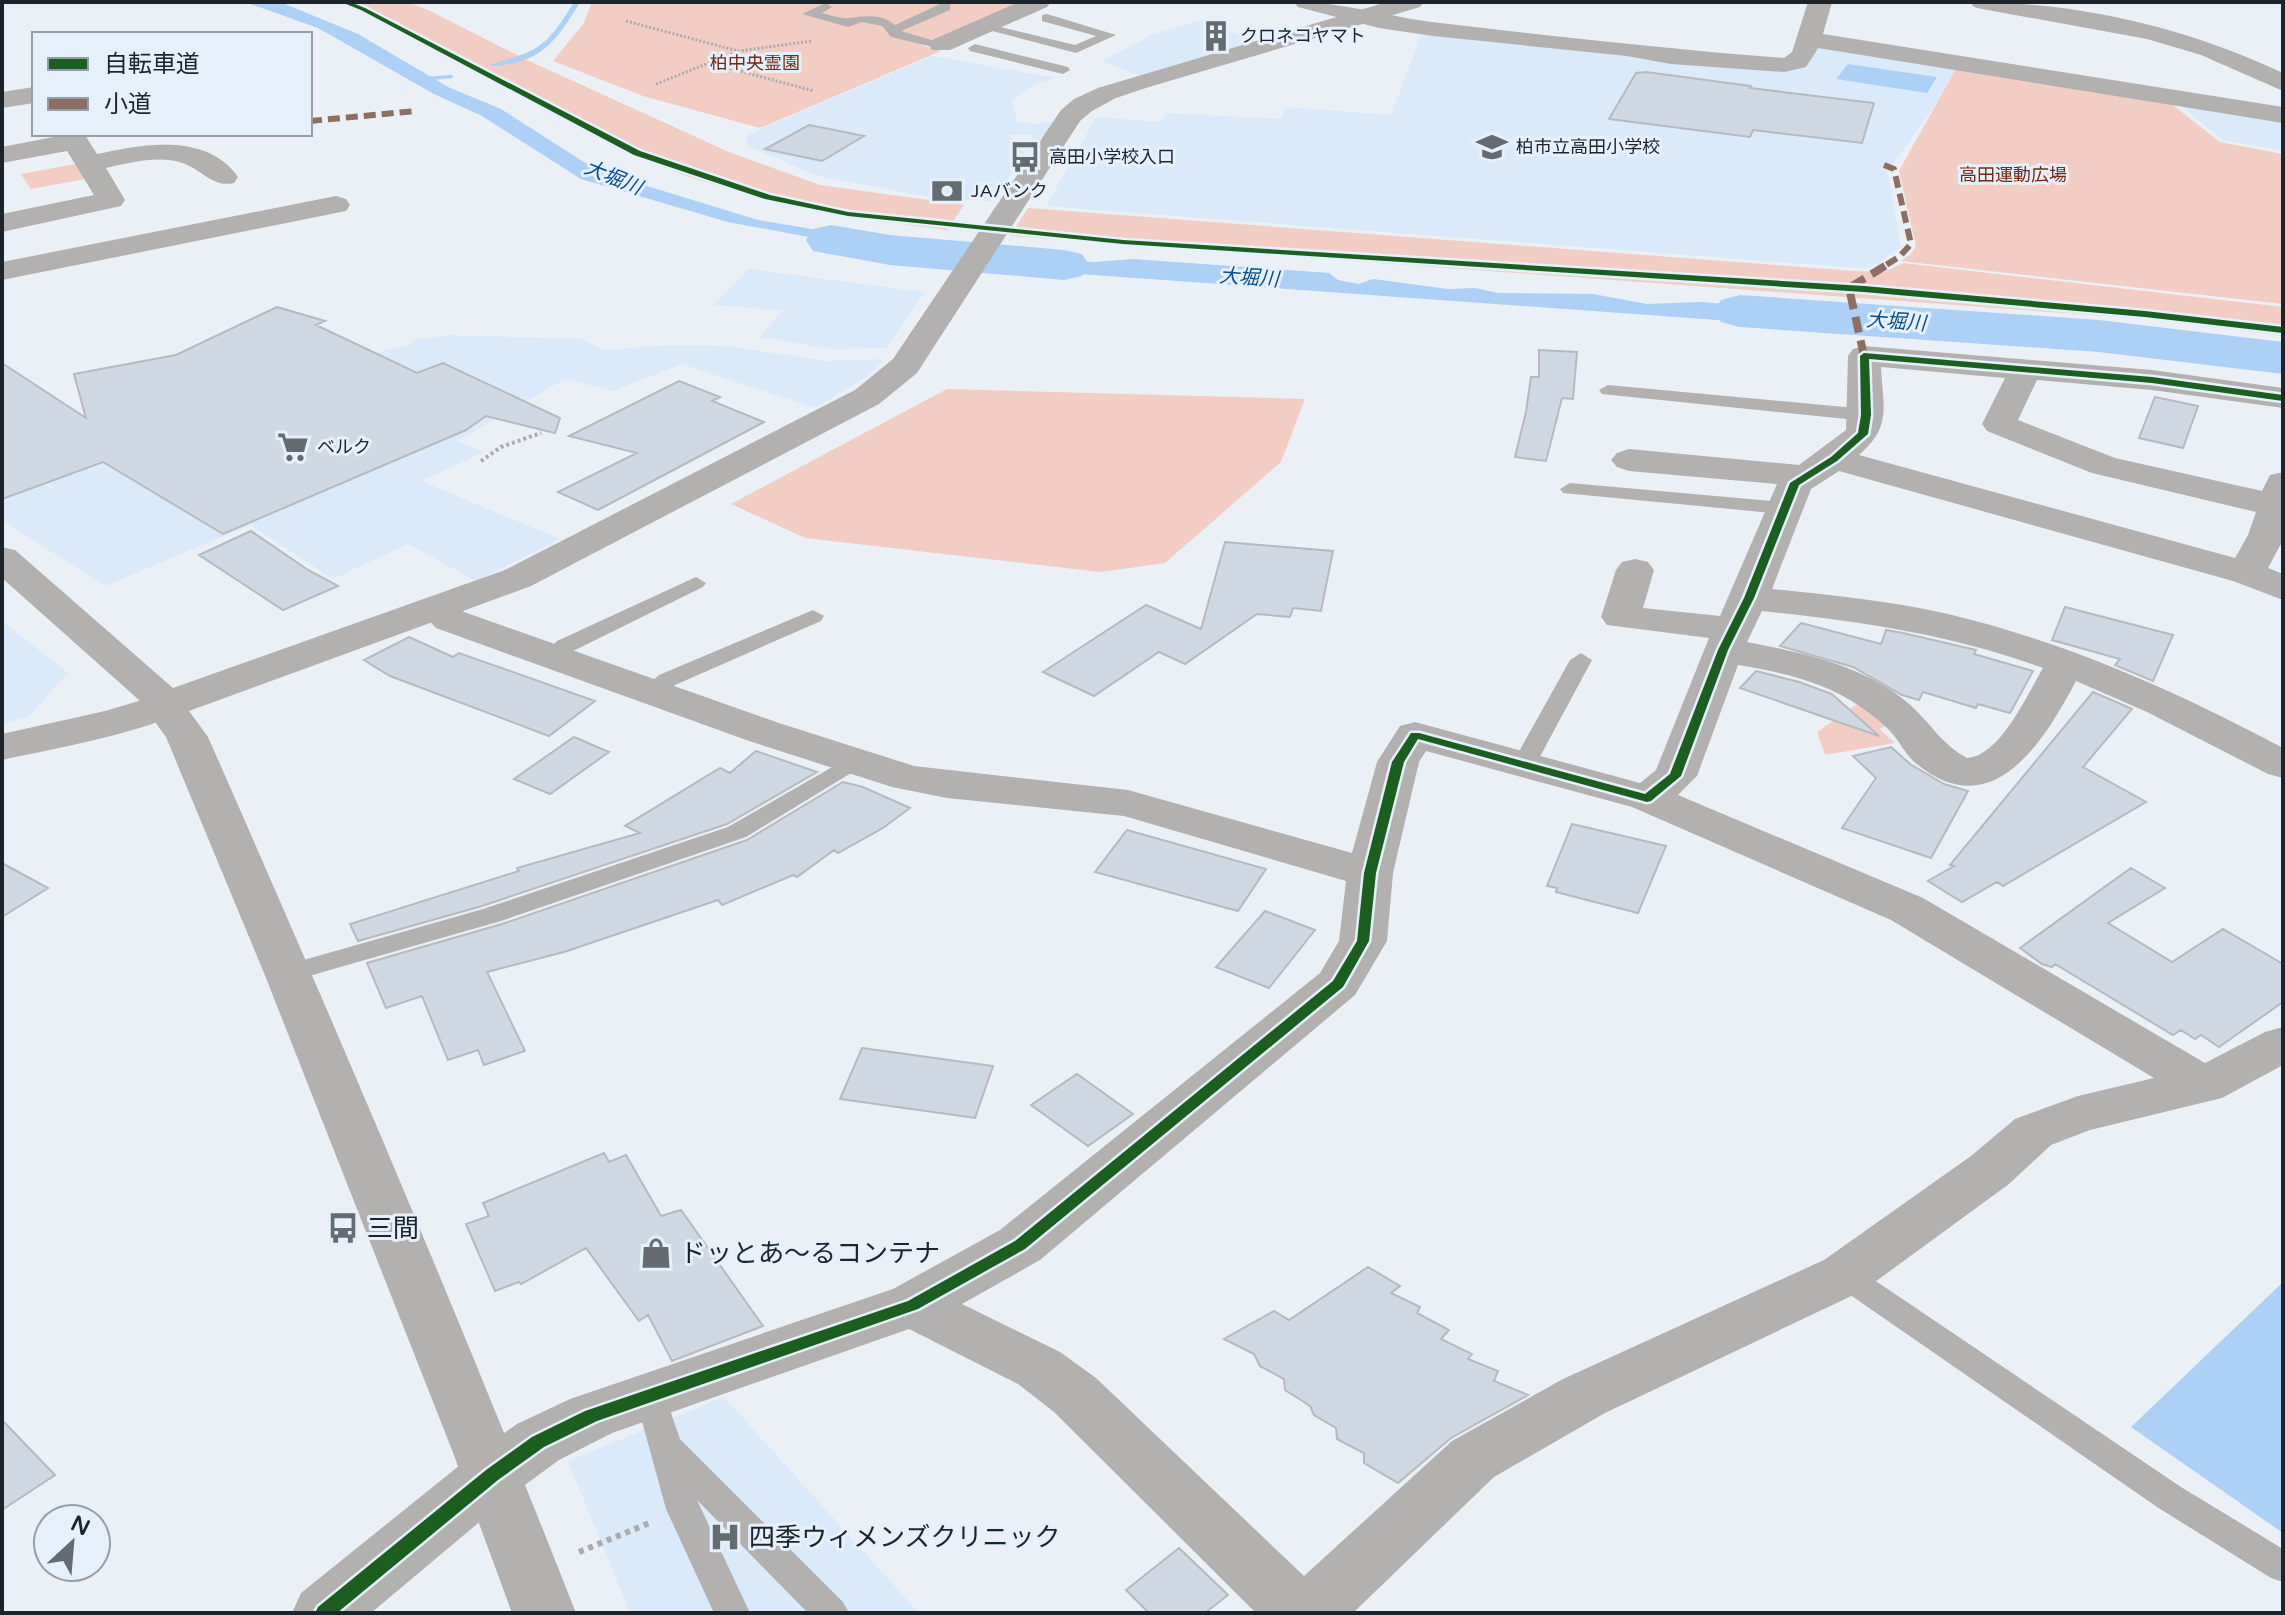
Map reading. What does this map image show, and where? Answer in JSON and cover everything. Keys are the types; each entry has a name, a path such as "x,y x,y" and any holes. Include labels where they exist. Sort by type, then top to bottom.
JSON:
{"street":[{"path":"1306,2 1433,29 1627,49 1671,57 1784,65 1798,62 1806,51 1820,2"},
{"path":"2,747 116,721 166,705 437,608 545,565 867,397 905,366 1070,116 1083,105 1140,82 1412,2"},
{"path":"1982,2 2119,25 2211,51 2283,83"},
{"path":"2119,25 2151,8"},
{"path":"941,45 978,37 1043,10"},
{"path":"1807,39 2283,115"},
{"path":"2,100 32,95"},
{"path":"2,155 75,141 111,200 2,223"},
{"path":"88,164 144,152 167,151 197,156 211,163 224,177"},
{"path":"2,271 336,205"},
{"path":"1647,798 1675,776 1795,483 1834,459 1863,434 1866,415 1864,356 2152,380 2283,398"},
{"path":"2026,369 1999,424 2104,466 2279,494 2267,535 2246,573"},
{"path":"1834,459 2246,573 2283,588"},
{"path":"1629,460 1802,476"},
{"path":"2,558 166,705 187,737 288,973 492,1475 544,1613"},
{"path":"1635,570 1621,617 1735,626 1882,613 1948,626 2065,664 2192,716 2283,765"},
{"path":"437,608 450,620 853,762 947,785 1128,803 1370,873"},
{"path":"1735,626 1870,695 1905,722 1932,757 1969,775 1983,773 1999,764 2025,733 2065,664"},
{"path":"324,1613 492,1475 538,1442 591,1416 658,1421 913,1305 1020,1245 1338,984 1363,941 1370,873 1398,762 1415,735 1647,798 1907,909 2204,1085"},
{"path":"1309,1613 1473,1459 1584,1396 1844,1275 1990,1170 2033,1132 2078,1114 2204,1085 2283,1044"},
{"path":"913,1305 1039,1368 1075,1395 1299,1613"}],"lane":[{"path":"826,7 808,14 848,23 885,7"},
{"path":"893,30 945,7"},
{"path":"1043,10 1109,35 1043,64"},
{"path":"861,18 886,23 896,34 941,45"},
{"path":"978,37 1076,49"},
{"path":"978,37 1063,70"},
{"path":"1608,390 1866,415"},
{"path":"1570,489 1783,508"},
{"path":"554,655 565,646 696,583"},
{"path":"653,690 667,680 813,616"},
{"path":"1524,764 1581,660"},
{"path":"288,973 492,915 737,832 853,762"},
{"path":"1844,1275 2169,1497 2283,1567"},
{"path":"658,1421 683,1509 732,1613"},
{"path":"658,1421 831,1613"}],"path":[{"path":"626,21 739,51 656,84"},
{"path":"709,63 814,91"},
{"path":"481,461 490,450 526,441 541,433"},
{"path":"579,1552 683,1509"}],"shaded area":[{"path":"1202,20 1261,44 1144,77 1102,61 1153,34"},
{"name":"柏市立高田小学校","path":"1421,35 1781,68 1817,45 1958,65 1934,107 1888,171 1901,247 1869,269 1046,206 1096,117 1161,122 1166,113 1281,119 1286,107 1391,115"},
{"path":"932,56 1056,78 1034,84 1012,100 1017,122 1037,124 1057,120 1038,142 1031,135 1009,135 1028,151 992,201 940,199 818,176 747,146 747,136 758,130"},
{"path":"2180,104 2283,121 2283,151 2222,140"},
{"path":"748,269 924,292 887,348 830,349 759,337 783,311 714,305"},
{"path":"450,335 582,339 603,350 670,345 727,346 826,361 884,359 869,375 815,408 682,364 613,391 565,379 457,441 485,452 421,481 560,539 476,581 408,544 333,579 250,525 105,586 2,520 2,498 42,483 60,493 46,482 82,425 409,345 418,339"},
{"path":"2,621 68,673 29,716 2,724"},
{"name":"四季ウィメンズクリニック","path":"724,1397 919,1613 630,1613 568,1461"}],"green space":[{"path":"334,2 407,2 729,152 820,185 964,205 947,230 845,217 765,200 689,177 625,152 358,11"},
{"name":"柏中央霊園","path":"592,2 1027,2 921,45 941,51 760,128 643,96 553,61 584,23"},
{"name":"高田運動広場","path":"1958,65 2169,102 2220,142 2283,154 2283,304 1901,261 1916,246 1899,171"},
{"path":"75,164 85,179 31,189 21,174"},
{"path":"1028,208 1854,271 1885,272 1903,263 2283,307 2283,336 2146,319 1010,236"},
{"path":"947,389 1305,399 1281,462 1165,563 1100,572 805,538 731,504"},
{"path":"1863,700 1891,724 1879,729 1895,743 1825,755 1817,732"}],"water":[{"path":"245,2 280,2 358,34 448,87 501,109 598,171 758,220 934,249 926,259 728,222 581,179 482,116 434,94 318,28"},
{"path":"1848,64 1937,77 1927,93 1836,79"},
{"path":"991,254 1095,262 1133,259 1329,273 1338,280 1359,284 1373,279 1448,289 1475,288 1498,293 1593,294 1647,304 1701,302 1839,314 1843,329 983,267"},
{"path":"1875,317 1998,325 2283,357 2283,366 2007,336 1877,328"},
{"path":"2283,1282 2283,1533 2131,1427"}],"building":[{"path":"1636,73 1874,103 1862,143 1753,130 1750,137 1609,119"},
{"path":"809,125 864,136 822,161 765,149"},
{"path":"277,307 325,321 316,325 417,373 443,363 560,418 555,433 486,416 466,430 223,534 103,462 2,499 2,363 86,418 74,374 176,355"},
{"path":"1539,350 1577,352 1573,399 1562,398 1546,461 1515,457 1531,377 1539,377"},
{"path":"679,381 720,397 712,401 764,422 598,510 558,492 637,453 569,436"},
{"path":"2155,397 2198,406 2183,448 2139,438"},
{"path":"251,531 308,570 338,586 283,610 199,555"},
{"path":"1225,542 1333,551 1321,611 1293,608 1290,617 1257,614 1185,664 1159,652 1094,696 1043,672 1146,605 1201,629"},
{"path":"2065,607 2173,635 2153,681 2115,665 2120,659 2052,640"},
{"path":"1801,623 1881,644 1886,630 1903,633 1976,650 1974,654 2033,671 2010,713 1978,704 1976,708 1923,692 1919,700 1902,695 1853,667 1780,646"},
{"path":"409,637 453,657 459,653 595,701 549,736 390,676 364,660"},
{"path":"1756,671 1832,694 1879,736 1740,688"},
{"path":"2093,692 2132,709 2083,767 2146,802 2003,886 1997,882 1962,902 1928,881 1954,866 1950,865"},
{"path":"574,737 609,752 550,794 514,779"},
{"path":"1891,747 1910,764 1944,784 1968,791 1931,858 1842,828 1876,778 1853,756"},
{"path":"756,751 817,772 727,824 482,906 358,941 350,924 519,871 517,868 640,833 625,826 720,768 730,773"},
{"path":"843,782 863,787 910,808 883,828 838,853 834,850 797,877 793,875 722,905 718,900 564,952 487,972 525,1051 484,1065 478,1050 448,1060 422,996 386,1008 367,963 502,924 747,840"},
{"path":"1572,824 1666,846 1638,913 1556,892 1557,888 1547,886"},
{"path":"1127,830 1266,869 1238,911 1095,872"},
{"path":"2,863 48,888 2,917"},
{"path":"2131,868 2165,888 2108,923 2172,962 2223,929 2283,964 2283,1002 2219,1047 2201,1035 2195,1039 2181,1030 2173,1035 2055,964 2052,967 2042,964 2020,948"},
{"path":"1265,911 1315,930 1269,988 1216,967"},
{"path":"862,1048 993,1066 975,1118 840,1099"},
{"path":"1077,1074 1133,1114 1088,1146 1031,1105"},
{"path":"604,1153 609,1162 626,1155 661,1216 681,1210 763,1326 672,1361 648,1315 639,1321 586,1248 521,1284 519,1282 495,1291 466,1224 489,1216 483,1203"},
{"path":"1368,1267 1400,1286 1391,1293 1420,1307 1417,1313 1449,1330 1441,1339 1472,1354 1468,1359 1498,1371 1494,1381 1528,1395 1451,1438 1398,1483 1364,1463 1364,1453 1337,1439 1336,1428 1314,1415 1310,1406 1285,1390 1284,1379 1260,1366 1254,1354 1224,1339 1274,1311 1289,1320"},
{"path":"2,1420 55,1475 2,1510"},
{"path":"1179,1548 1228,1595 1205,1613 1149,1613 1126,1590"}],"waterway":[{"path":"493,65 545,47 577,2"},
{"path":"423,79 451,77"},
{"name":"大堀川","path":"831,240 890,250 1064,265"},
{"name":"大堀川","path":"1740,311 2099,336 2283,358"}],"marked path":[{"path":"312,121 416,111"},
{"path":"1864,356 1849,288 1899,257 1911,244 1894,169 1884,165"}],"cycle path":[{"path":"344,2 363,9 637,153 768,197 848,214 1123,242 1864,289 2145,314 2283,330"},
{"path":"324,1613 492,1475 538,1442 591,1416 913,1305 1020,1245 1338,984 1363,941 1370,873 1398,762 1415,735 1647,798 1675,776 1723,650 1749,598 1795,483 1834,459 1863,434 1866,415 1864,356 2152,380 2283,398"}],"place":[{"name":"クロネコヤマト","path":"1216,36"},
{"name":"柏市立高田小学校","path":"1492,147"},
{"name":"高田小学校入口","path":"1025,157"},
{"name":"JAバンク","path":"947,191"},
{"name":"ベルク","path":"293,447"},
{"name":"三間","path":"343,1228"},
{"name":"ドッとあ〜るコンテナ","path":"656,1253"},
{"name":"四季ウィメンズクリニック","path":"725,1537"}]}
